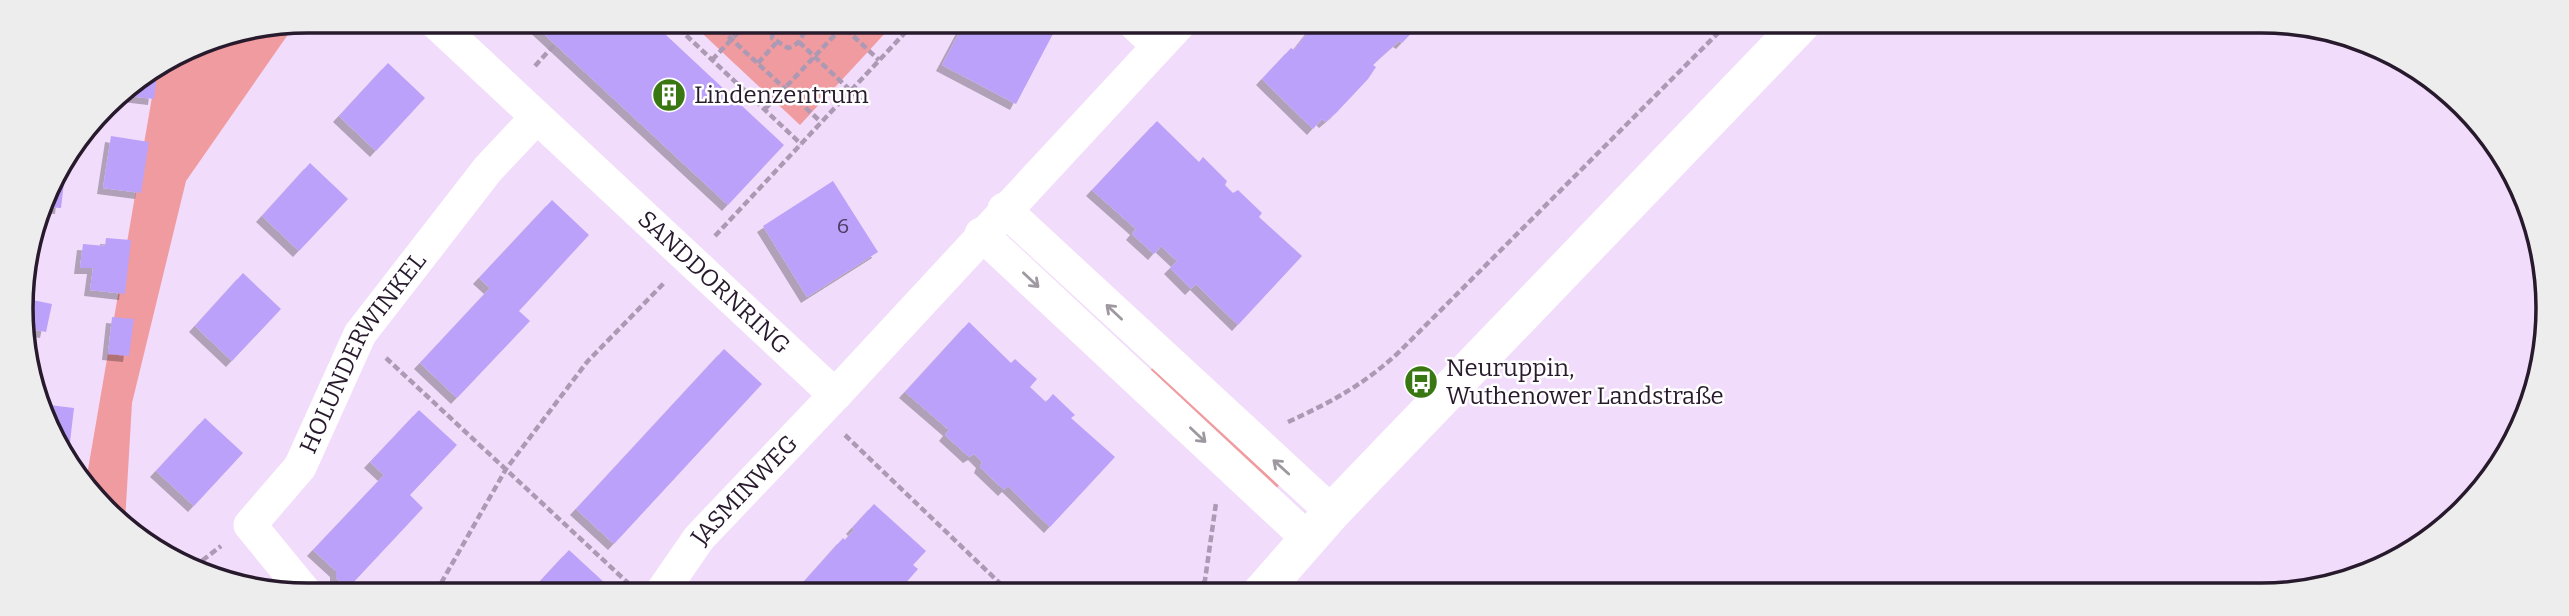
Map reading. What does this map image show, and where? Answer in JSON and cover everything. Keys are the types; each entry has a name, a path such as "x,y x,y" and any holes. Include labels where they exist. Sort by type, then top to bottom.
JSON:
{"main road":[{"path":"1270,583 1320,526 1792,33"}],"street":[{"name":"SANDDORNRING","path":"447,33 691,262 827,402"},
{"path":"1144,33 1158,46"},
{"path":"827,402 1170,33"},
{"name":"HOLUNDERWINKEL","path":"296,582 250,525 300,467 360,334 488,169 537,117"},
{"path":"1004,209 1320,526"},
{"path":"981,234 1320,526"},
{"name":"JASMINWEG","path":"667,583 699,538 827,402"}],"path":[{"path":"683,33 801,144"},
{"path":"725,33 821,122"},
{"path":"712,60 738,33"},
{"path":"771,33 776,43 788,48 799,42 803,33"},
{"path":"765,110 834,33"},
{"path":"853,33 879,60"},
{"path":"1442,307 1718,33"},
{"path":"442,583 506,470 587,362 662,284 691,262 904,34"},
{"path":"799,42 868,107"},
{"path":"758,62 776,43"},
{"path":"360,334 627,583"},
{"path":"827,402 1000,583"}],"shaded area":[{"path":"702,33 885,33 800,125"},
{"path":"288,34 186,181 132,403 126,514 88,472 155,80 186,62 220,48"},
{"path":"1154,366 1280,484 1273,493 1147,374"}],"building":[{"name":"Lindenzentrum","path":"543,33 664,33 784,145 728,205"},
{"path":"959,33 1053,33 1016,104 942,65"},
{"path":"1307,33 1412,33 1373,65 1376,67 1368,79 1336,113 1325,122 1322,119 1313,129 1262,79 1291,48 1294,50"},
{"path":"388,63 425,98 376,151 339,116"},
{"path":"157,79 154,99 133,97"},
{"path":"1157,121 1199,162 1203,157 1227,181 1225,185 1233,193 1238,190 1262,213 1259,217 1302,256 1238,325 1196,284 1191,289 1170,268 1177,261 1161,246 1154,254 1132,234 1136,229 1092,190"},
{"path":"111,136 149,142 141,193 103,188"},
{"path":"310,163 348,199 299,251 262,216"},
{"path":"833,181 878,252 807,297 763,226"},
{"path":"64,182 61,208 52,207"},
{"path":"552,200 589,235 519,311 530,321 457,398 420,363 490,288 479,278"},
{"path":"106,238 131,240 125,294 90,290 93,268 80,268 83,244 105,246"},
{"path":"243,273 281,309 232,361 195,326"},
{"path":"33,300 52,304 46,332 34,330"},
{"path":"112,317 134,319 129,356 108,354"},
{"path":"969,322 1011,363 1015,359 1037,379 1030,387 1046,402 1053,394 1075,415 1071,418 1115,457 1050,527 1008,486 1004,490 980,467 982,462 974,454 969,457 945,435 949,430 905,392"},
{"path":"724,349 762,384 614,544 576,509"},
{"path":"51,405 74,408 70,442 62,430"},
{"path":"419,410 457,445 410,495 423,508 353,583 344,583 336,578 336,571 313,550 384,475 370,462"},
{"path":"205,418 243,453 194,506 156,471"},
{"path":"874,504 926,551 913,565 918,569 906,583 803,583 843,538 845,540 854,530 852,528"},
{"path":"569,550 605,583 538,583"}],"place":[{"name":"Lindenzentrum","path":"669,95"},
{"name":"Neuruppin, Wuthenower Landstraße","path":"1421,382"}]}
